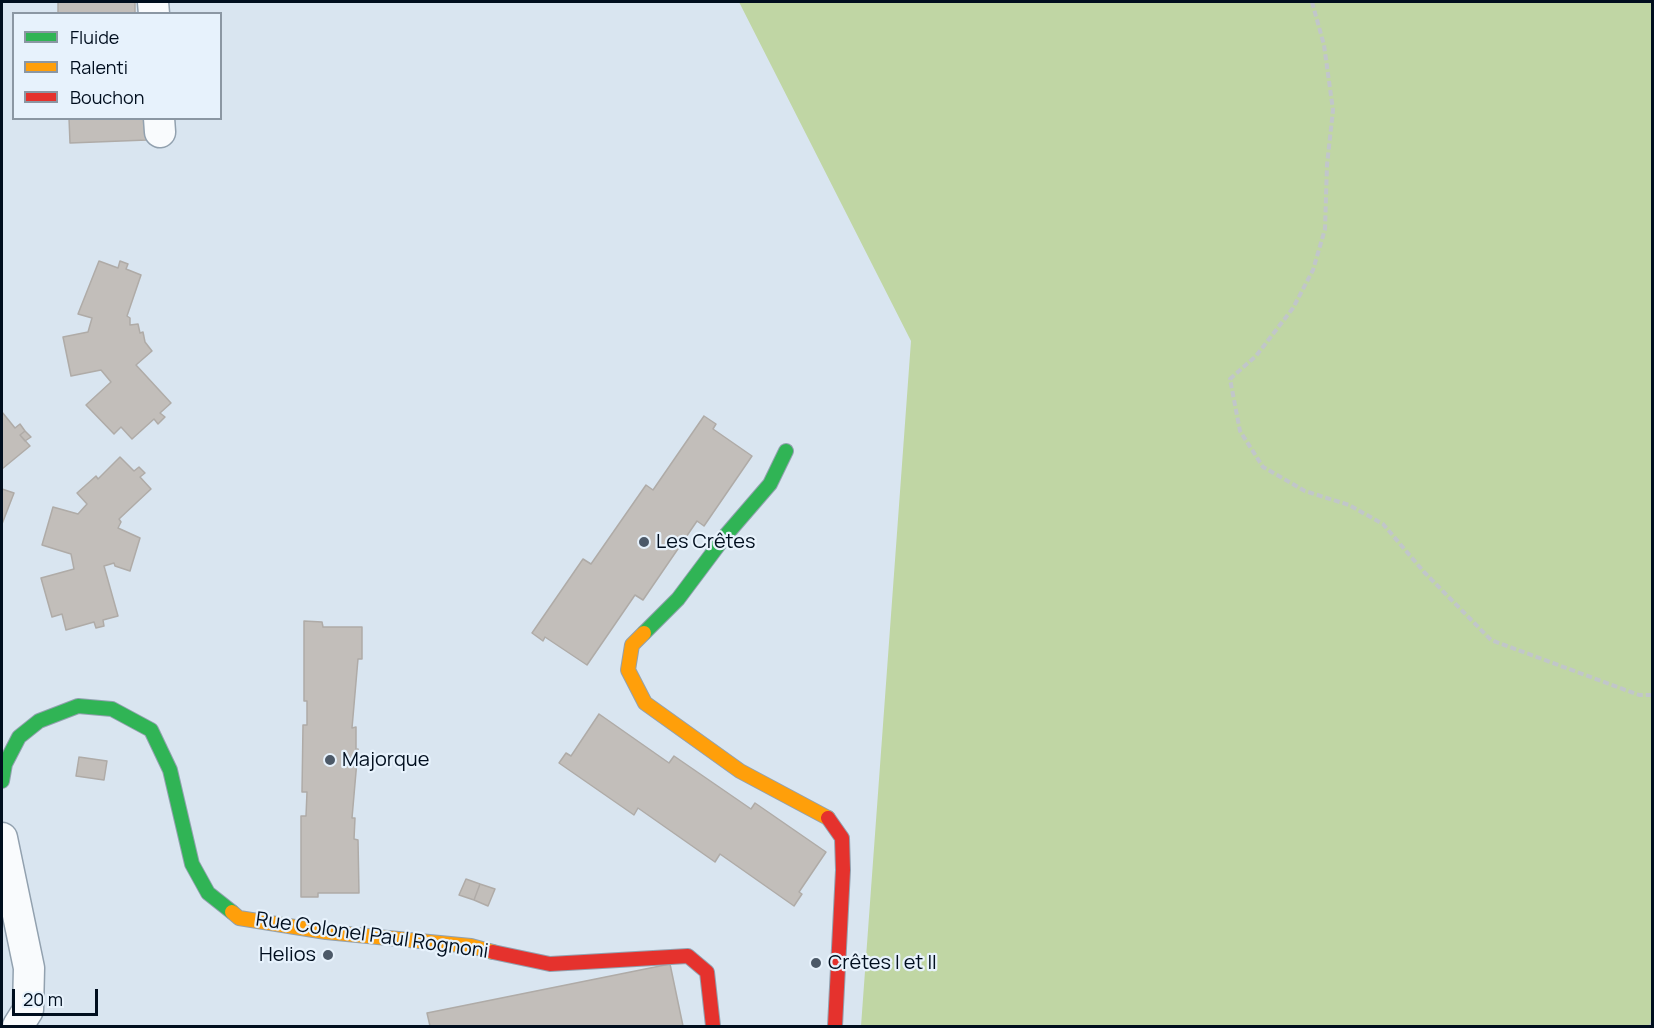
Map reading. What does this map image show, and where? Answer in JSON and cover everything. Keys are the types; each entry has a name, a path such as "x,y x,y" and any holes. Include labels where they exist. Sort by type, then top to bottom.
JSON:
{"street":[{"path":"786,451 770,484 678,600 632,645 628,670 645,703 683,733 740,771 826,816 842,838 843,870 837,947 835,1026"},
{"name":"Rue Colonel Paul Rognoni","path":"2,781 4,764 19,737 39,721 78,706 112,709 151,730 170,770 192,864 208,893 239,918 326,932 471,946 550,964 688,956 707,972 712,1026"},
{"path":"2,838 29,968 28,1010 18,1026"}],"path":[{"path":"1312,2 1324,45 1333,110 1327,165 1326,229 1313,270 1293,308 1256,356 1230,379 1240,431 1263,467 1305,491 1349,505 1383,524 1424,572 1491,640 1639,695 1653,695"}],"green space":[{"path":"739,2 1652,2 1652,1026 861,1026 911,341"}],"building":[{"path":"58,2 135,2 135,12 58,12"},
{"path":"69,120 146,120 147,140 70,143"},
{"path":"99,261 118,268 120,261 128,264 126,269 141,275 127,316 130,318 130,325 138,324 140,333 143,332 145,342 152,351 136,365 171,403 160,413 165,417 158,424 154,419 132,439 121,427 114,434 86,405 111,382 101,370 71,376 63,337 88,332 92,318 78,314"},
{"path":"2,412 15,428 20,424 25,431 20,435 30,446 2,469"},
{"name":"Les Crêtes","path":"704,416 716,424 713,429 752,456 704,526 697,521 643,600 635,595 587,665 545,637 543,641 532,633 583,559 591,564 646,485 653,490"},
{"path":"25,431 31,437 25,441 20,435"},
{"path":"120,457 134,471 139,467 145,473 140,477 151,489 119,519 121,522 118,528 140,538 130,571 115,566 114,563 104,566 118,616 103,620 104,626 96,628 94,622 66,630 62,614 52,617 41,578 74,569 71,554 42,545 53,507 78,514 87,504 77,493 96,476 98,479"},
{"path":"2,489 14,493 2,524"},
{"name":"Majorque","path":"304,621 322,622 323,627 362,627 362,659 358,659 352,728 356,727 356,750 358,749 352,818 355,818 354,839 358,840 359,893 318,893 318,897 301,897 301,816 306,816 307,792 302,792 303,725 307,725 307,701 304,701"},
{"path":"599,714 669,763 674,756 751,809 755,803 826,852 799,892 802,894 794,906 720,854 715,862 638,808 634,815 559,763 566,753 571,756"},
{"path":"79,757 107,761 104,780 76,776"},
{"path":"466,879 480,884 474,900 459,895"},
{"path":"480,884 495,889 488,906 474,900"},
{"path":"670,964 683,1026 430,1026 427,1013"}],"traffic: fast":[{"path":"644,633 678,599 726,535 770,484 786,451"},
{"path":"2,781 5,764 19,737 39,721 78,706 112,709 151,730 170,770 192,864 208,893 232,912"}],"traffic: slow":[{"path":"644,633 632,645 628,670 645,703 740,771 828,818"},
{"path":"232,912 239,918 326,932 471,946 493,952"}],"traffic: jam":[{"path":"828,818 842,838 843,870 835,1026"},
{"path":"493,952 550,964 688,956 707,972 713,1026"}],"place":[{"name":"Les Crêtes","path":"644,542"},
{"name":"Majorque","path":"330,760"},
{"name":"Helios","path":"328,955"},
{"name":"Crêtes I et II","path":"816,963"}]}
